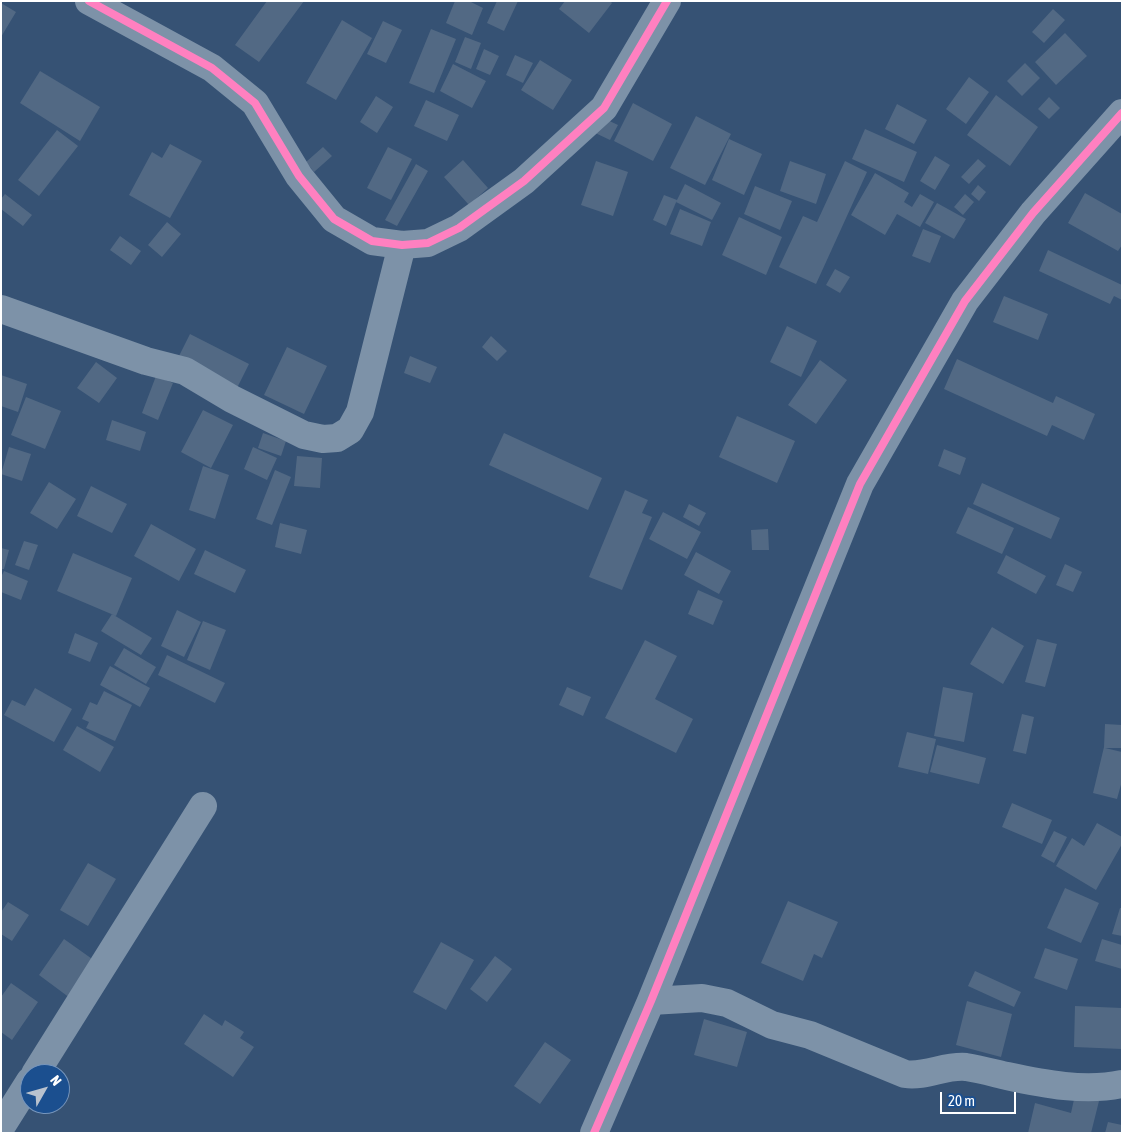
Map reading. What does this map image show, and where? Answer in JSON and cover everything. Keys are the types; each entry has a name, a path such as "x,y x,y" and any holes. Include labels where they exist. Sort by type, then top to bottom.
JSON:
{"street":[{"path":"89,1 212,68 255,103 299,176 334,219 372,241 402,245 428,243 459,228 524,181 604,108 667,1"},
{"path":"594,1133 651,1001 860,484 965,301 1033,213 1122,113"},
{"path":"1,309 146,361 185,371 232,399 304,435 322,440 337,438 350,430 360,412 402,245"},
{"path":"40,1064 203,806"},
{"path":"651,1001 702,998 727,1003 772,1025 810,1036 905,1074 920,1076 948,1068 966,1067 1039,1083 1099,1087 1122,1084"},
{"path":"1,1127 20,1097"}],"building":[{"path":"267,1 304,1 259,62 235,45"},
{"path":"455,1 469,1 483,8 472,35 446,23"},
{"path":"497,1 518,1 504,31 487,23"},
{"path":"565,1 610,1 612,3 589,33 559,9"},
{"path":"1,3 16,12 1,37"},
{"path":"1053,9 1065,20 1044,43 1032,32"},
{"path":"342,20 372,38 336,100 306,83"},
{"path":"383,21 402,30 386,63 367,54"},
{"path":"431,29 456,39 434,93 409,83"},
{"path":"1065,33 1087,56 1056,85 1035,62"},
{"path":"465,37 481,43 471,69 455,62"},
{"path":"484,49 499,56 490,75 476,69"},
{"path":"515,55 533,63 523,83 506,75"},
{"path":"540,60 572,80 553,110 521,90"},
{"path":"1025,63 1040,78 1022,96 1007,81"},
{"path":"453,64 486,81 472,108 440,91"},
{"path":"40,71 100,107 80,141 20,103"},
{"path":"969,77 989,92 966,124 946,109"},
{"path":"996,95 1038,127 1010,166 967,135"},
{"path":"376,96 393,107 377,133 360,122"},
{"path":"1049,97 1060,108 1049,119 1038,109"},
{"path":"426,100 459,115 447,141 414,126"},
{"path":"633,103 672,124 653,161 614,141"},
{"path":"897,104 927,120 914,144 885,129"},
{"path":"599,116 618,125 610,140 591,131"},
{"path":"696,116 731,134 705,185 670,168"},
{"path":"865,129 917,152 904,182 852,159"},
{"path":"57,130 78,146 39,196 18,180"},
{"path":"729,139 762,154 744,195 712,180"},
{"path":"170,144 202,161 170,218 129,195 152,152 162,158"},
{"path":"323,147 332,156 314,172 306,162"},
{"path":"388,147 412,159 391,200 367,188"},
{"path":"935,156 950,165 935,190 920,181"},
{"path":"978,159 986,166 969,184 961,177"},
{"path":"463,160 488,188 469,205 444,177"},
{"path":"596,161 628,172 613,216 581,205"},
{"path":"790,161 826,174 816,204 780,191"},
{"path":"845,161 867,172 816,284 779,267 803,216 817,222"},
{"path":"416,164 428,171 397,226 385,220"},
{"path":"875,173 909,193 904,202 912,207 920,194 934,202 920,227 897,214 885,235 851,215"},
{"path":"685,184 721,203 712,220 676,202"},
{"path":"978,185 986,192 979,201 971,194"},
{"path":"755,186 792,201 780,230 744,214"},
{"path":"1085,193 1122,214 1122,245 1118,251 1068,223"},
{"path":"5,194 32,215 23,226 1,209 1,199"},
{"path":"965,194 974,202 963,215 954,207"},
{"path":"664,195 677,200 666,226 653,220"},
{"path":"937,203 966,219 954,239 925,223"},
{"path":"680,209 711,222 702,246 670,234"},
{"path":"739,217 782,237 766,275 722,255"},
{"path":"167,222 181,234 162,257 148,245"},
{"path":"923,229 941,236 930,263 912,256"},
{"path":"120,236 141,251 131,265 110,250"},
{"path":"1048,250 1122,285 1122,300 1114,296 1110,304 1039,271"},
{"path":"835,269 850,277 840,293 826,285"},
{"path":"1004,296 1048,314 1038,340 993,322"},
{"path":"787,326 817,341 801,377 770,362"},
{"path":"190,334 249,364 234,394 175,364"},
{"path":"491,336 507,351 497,361 482,347"},
{"path":"287,347 327,366 304,414 264,395"},
{"path":"410,356 437,367 430,383 404,373"},
{"path":"957,359 1053,403 1056,396 1095,414 1084,440 1052,425 1047,436 944,389"},
{"path":"820,360 847,380 816,424 788,405"},
{"path":"96,362 117,378 99,403 77,388"},
{"path":"1,375 27,384 18,412 1,406"},
{"path":"156,376 173,383 158,420 142,413"},
{"path":"26,397 61,411 45,449 11,435"},
{"path":"203,410 233,425 211,468 181,452"},
{"path":"737,416 795,441 777,483 719,457"},
{"path":"112,420 146,432 140,451 106,440"},
{"path":"263,433 286,441 281,456 258,448"},
{"path":"504,433 602,478 588,510 489,465"},
{"path":"9,447 31,454 22,481 1,474"},
{"path":"253,447 277,458 267,480 244,469"},
{"path":"944,449 966,458 960,475 938,466"},
{"path":"297,456 322,458 320,488 294,486"},
{"path":"203,466 229,475 215,519 189,510"},
{"path":"275,470 291,477 272,525 256,519"},
{"path":"49,482 76,499 57,529 30,513"},
{"path":"982,483 1060,518 1051,539 973,504"},
{"path":"91,486 127,504 112,533 77,516"},
{"path":"625,490 648,500 642,513 652,517 622,590 589,577"},
{"path":"689,504 706,513 699,526 683,517"},
{"path":"968,507 1014,528 1002,554 956,533"},
{"path":"663,512 701,532 687,559 649,539"},
{"path":"280,523 307,530 301,554 275,547"},
{"path":"151,524 196,549 179,581 134,556"},
{"path":"768,529 769,550 752,550 751,530"},
{"path":"24,541 38,545 29,570 15,565"},
{"path":"1,548 9,550 4,569 1,569"},
{"path":"205,550 246,570 235,593 194,574"},
{"path":"696,552 731,571 719,594 684,575"},
{"path":"73,553 132,578 116,616 57,591"},
{"path":"1006,555 1046,576 1036,594 997,573"},
{"path":"1065,564 1082,572 1073,592 1056,585"},
{"path":"4,571 28,581 21,600 1,592 1,577"},
{"path":"698,590 723,601 713,625 688,614"},
{"path":"177,610 201,622 184,657 161,646"},
{"path":"112,614 152,638 141,655 101,631"},
{"path":"203,621 226,630 210,670 187,660"},
{"path":"992,627 1024,646 1003,684 970,664"},
{"path":"75,633 98,643 90,662 68,653"},
{"path":"1037,639 1057,644 1045,687 1025,682"},
{"path":"645,640 677,656 655,699 693,719 676,753 605,718"},
{"path":"124,648 156,667 146,684 114,665"},
{"path":"167,655 225,683 215,703 158,675"},
{"path":"110,666 150,688 140,707 100,685"},
{"path":"567,687 591,697 583,716 559,705"},
{"path":"943,687 973,693 964,742 934,736"},
{"path":"35,688 72,709 54,742 4,715 12,700 25,706"},
{"path":"104,691 132,705 115,741 86,728 89,722 82,719 90,702 97,705"},
{"path":"1022,714 1034,717 1026,754 1013,751"},
{"path":"1105,724 1122,725 1122,748 1105,748 1122,752 1122,781 1117,799 1093,793 1104,747"},
{"path":"77,726 114,747 100,772 63,750"},
{"path":"907,732 936,739 928,774 898,767"},
{"path":"937,745 986,758 979,784 930,772"},
{"path":"1012,803 1052,820 1042,844 1002,827"},
{"path":"1097,823 1122,837 1122,844 1096,890 1056,866 1072,838 1084,846"},
{"path":"1054,831 1067,837 1054,863 1041,856"},
{"path":"88,863 116,879 88,926 60,910"},
{"path":"1065,888 1099,903 1081,943 1047,928"},
{"path":"788,901 838,922 822,958 814,954 803,981 761,963"},
{"path":"8,902 29,915 12,941 1,934 1,912"},
{"path":"1120,908 1122,908 1122,936 1112,934"},
{"path":"64,939 95,961 70,998 39,975"},
{"path":"1102,939 1122,945 1122,969 1095,961"},
{"path":"441,942 474,960 446,1010 413,992"},
{"path":"1045,948 1078,959 1067,990 1034,978"},
{"path":"495,956 512,969 487,1002 470,989"},
{"path":"975,971 1021,992 1014,1007 968,986"},
{"path":"11,983 38,1002 12,1040 1,1032 1,997"},
{"path":"967,1001 1012,1014 1001,1057 956,1045"},
{"path":"1075,1006 1122,1008 1122,1049 1074,1047"},
{"path":"204,1014 222,1026 225,1020 244,1032 240,1038 254,1047 233,1077 184,1044"},
{"path":"704,1019 747,1032 737,1067 694,1055"},
{"path":"545,1042 571,1060 540,1104 514,1086"},
{"path":"1075,1095 1099,1101 1091,1133 1028,1133 1035,1103 1071,1113"},
{"path":"1108,1122 1122,1125 1122,1133 1105,1133"}],"cycle path":[{"path":"89,1 212,68 255,103 299,176 334,219 372,241 402,245 428,243 459,228 524,181 604,108 667,1"},
{"path":"594,1133 651,1001 860,484 965,301 1033,213 1122,113"}]}
